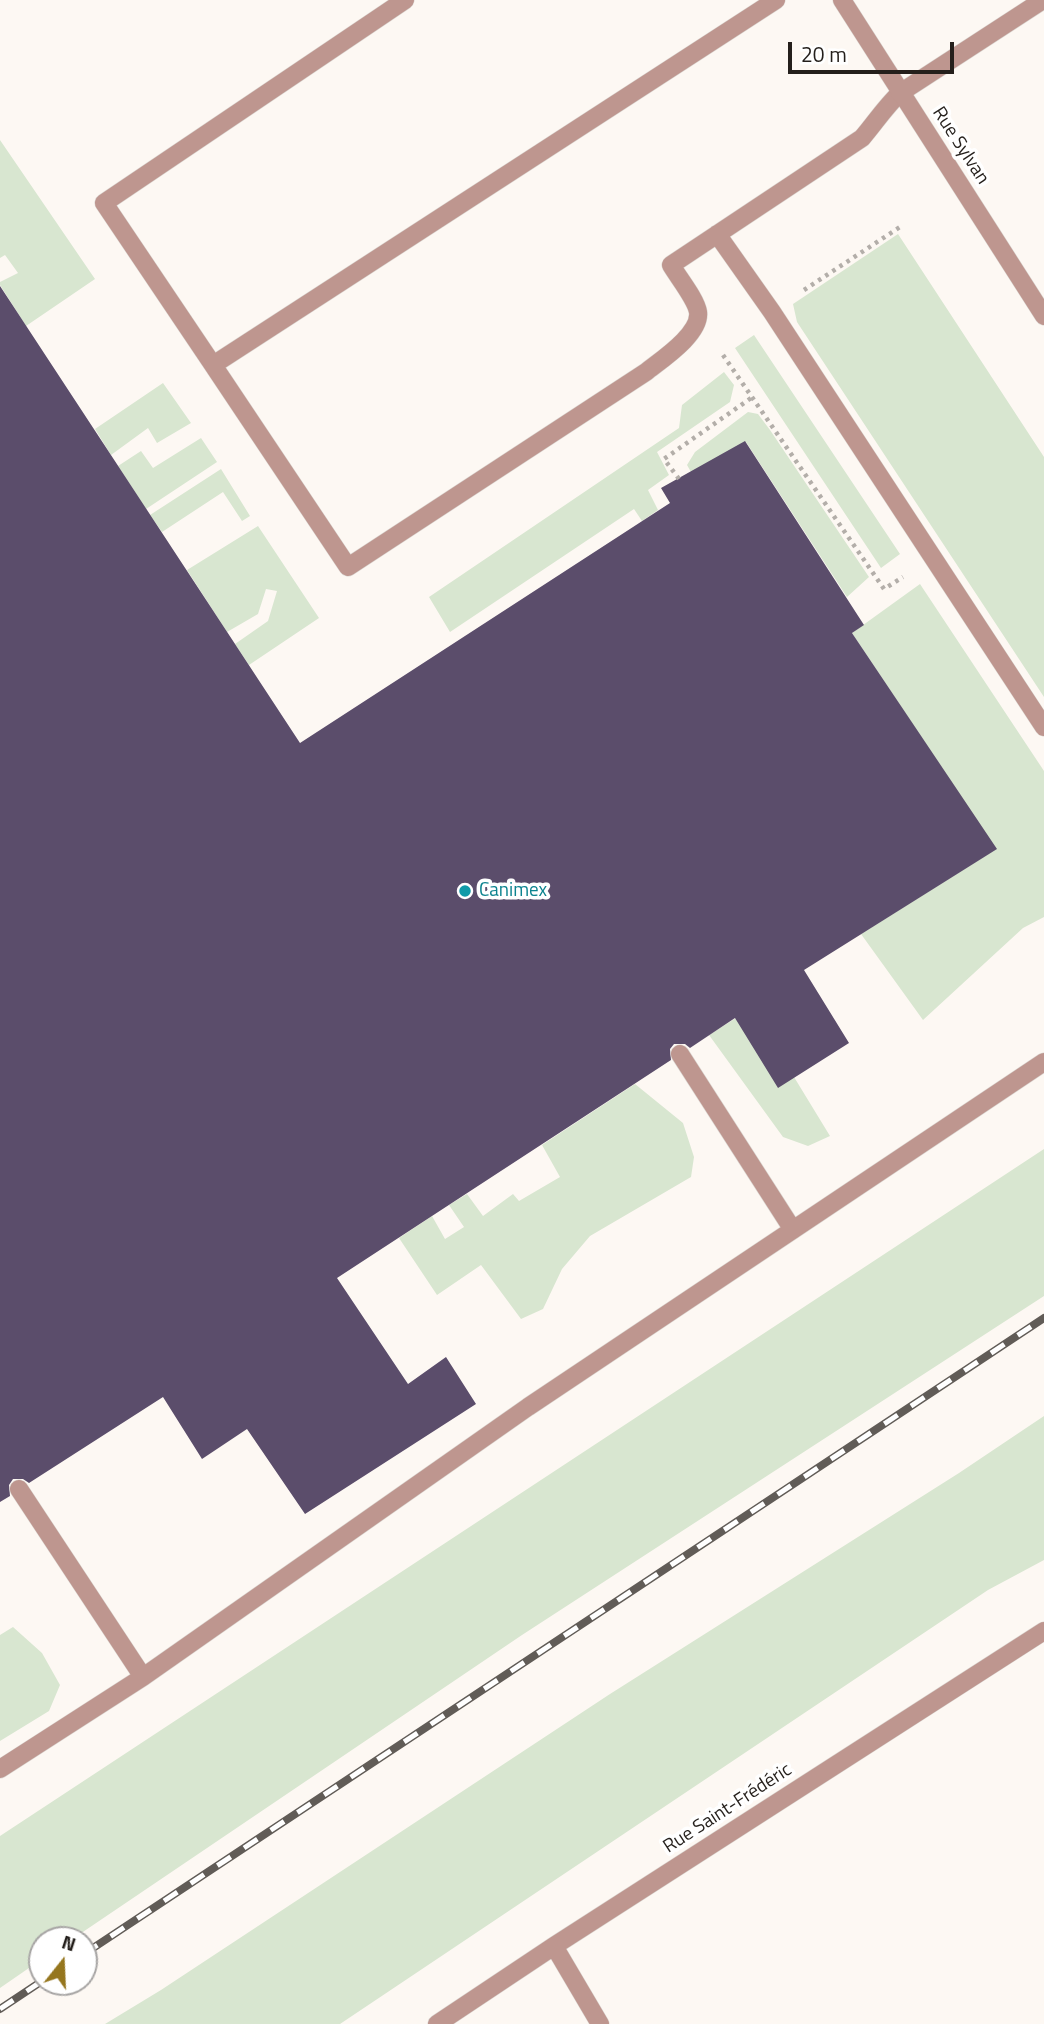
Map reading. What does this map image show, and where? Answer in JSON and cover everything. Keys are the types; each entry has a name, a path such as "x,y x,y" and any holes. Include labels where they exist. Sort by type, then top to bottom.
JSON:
{"street":[{"path":"405,0 104,203 348,567 646,372 688,337 698,319 698,310 671,265 862,138 881,111 900,93 1043,0"},
{"path":"213,365 776,0"},
{"name":"Rue Sylvan","path":"842,0 1044,316"},
{"path":"717,234 780,324 1044,727"},
{"path":"680,1054 793,1230"},
{"path":"0,1769 143,1677 528,1407 1044,1062"},
{"path":"19,1489 143,1677"},
{"name":"Rue Saint-Frédéric","path":"437,2024 1044,1631"},
{"path":"554,1946 600,2024"}],"path":[{"path":"803,290 903,225"},
{"path":"719,349 754,396 884,589 910,572"},
{"path":"679,479 664,459 754,396"}],"green space":[{"path":"0,140 95,279 26,326 0,285 0,282 18,273 5,255 0,258"},
{"path":"898,234 1044,457 1044,697 797,322 793,304"},
{"path":"754,335 900,554 881,568 735,348"},
{"path":"724,372 734,385 730,402 657,452 669,475 648,490 658,510 642,521 634,509 450,632 429,597 679,428 682,405"},
{"path":"163,383 191,423 157,443 148,428 111,455 95,429"},
{"path":"748,412 758,414 770,430 869,577 847,597 746,442 691,472 687,465 695,452"},
{"path":"201,438 217,462 146,509 118,466 141,451 153,468"},
{"path":"221,469 250,516 242,521 223,492 162,532 150,515"},
{"path":"258,526 319,618 249,665 235,644 268,621 277,591 266,589 258,614 227,632 187,570"},
{"path":"920,584 1044,771 1044,917 1023,928 923,1020 861,934 996,849 852,633"},
{"path":"736,1018 794,1077 830,1136 808,1146 783,1137 709,1035"},
{"path":"635,1084 683,1123 694,1157 691,1177 590,1236 562,1269 543,1309 521,1319 481,1265 437,1295 399,1238 432,1216 445,1239 464,1227 449,1205 467,1194 483,1216 513,1194 519,1201 560,1177 542,1145"},
{"path":"1044,1149 1044,1296 522,1635 92,1926 28,1926 28,1969 0,1988 0,1836"},
{"path":"1044,1416 1044,1560 988,1590 340,2024 105,2024 161,1990 610,1694 959,1473"},
{"path":"13,1627 42,1653 60,1685 49,1711 0,1741 0,1635"}],"building":[{"name":"Canimex","path":"0,286 300,743 670,503 661,488 745,441 864,625 852,633 997,849 804,970 849,1043 778,1088 735,1018 690,1048 685,1044 674,1044 670,1049 671,1060 337,1278 408,1384 446,1357 476,1404 305,1514 247,1429 202,1459 163,1397 29,1483 23,1479 13,1479 9,1485 10,1496 0,1502"}],"railway":[{"path":"98,1945 1044,1318"},
{"path":"0,2009 28,1990"}],"place":[{"name":"Canimex","path":"465,891"}]}
